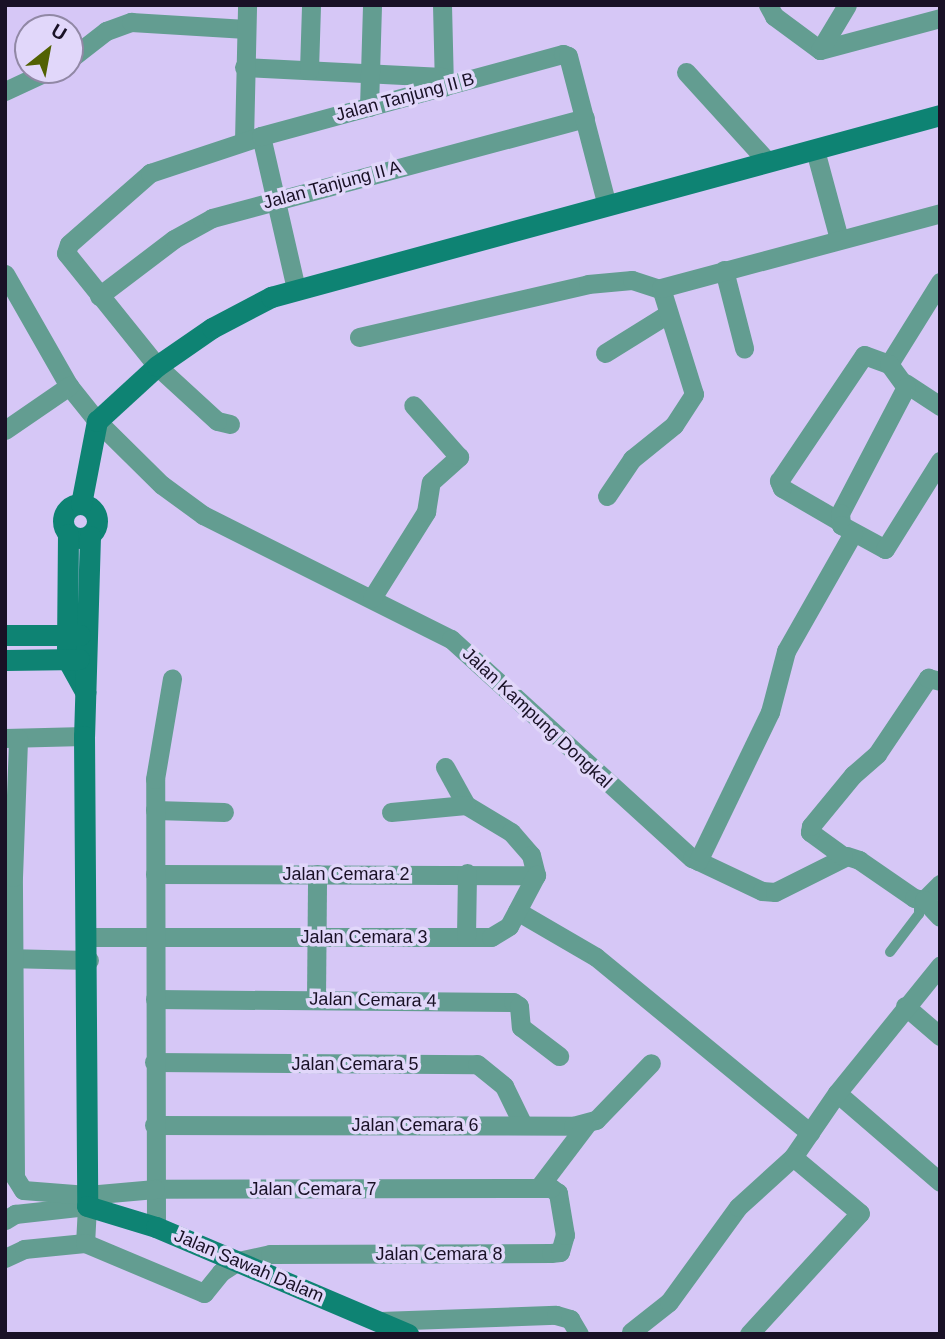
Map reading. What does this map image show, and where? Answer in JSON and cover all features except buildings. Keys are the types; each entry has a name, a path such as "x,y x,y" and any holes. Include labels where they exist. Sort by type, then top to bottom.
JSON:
{"street":[{"path":"247,5 244,67 253,138 275,200 296,289"},
{"path":"309,70 311,5"},
{"path":"369,107 372,5"},
{"path":"244,67 369,72 444,82 442,5"},
{"path":"820,50 847,5"},
{"path":"770,6 774,16 820,50"},
{"path":"820,50 918,14 940,18"},
{"path":"84,48 106,30 131,22 246,29"},
{"name":"Jalan Tanjung II B","path":"230,424 217,421 157,366 69,260 69,244 150,173 253,138 369,107 444,82 566,54 585,118"},
{"path":"686,72 767,161"},
{"path":"85,692 67,659 68,534 65,512 80,503 97,421 157,366 240,312 296,289 940,115"},
{"path":"585,118 607,206"},
{"name":"Jalan Tanjung II A","path":"99,296 198,223 585,118"},
{"path":"815,150 839,239"},
{"path":"359,337 589,284 632,279 660,289 940,213"},
{"path":"724,270 744,348"},
{"name":"Jalan Kampung Dongkal","path":"5,274 69,386 97,421 162,485 203,515 450,639 658,831 698,861 747,887 775,892 843,856"},
{"path":"889,364 940,282"},
{"path":"607,496 632,459 674,425 694,394 666,315 660,289"},
{"path":"605,353 666,315"},
{"path":"940,406 905,383 889,364 867,354 856,363 779,481 782,488 879,548 888,547 940,461"},
{"path":"698,861 770,712 786,651 846,527 905,393 905,383"},
{"path":"5,430 69,386"},
{"path":"372,598 426,512 431,482 459,457 413,405"},
{"path":"80,503 96,513 98,522 90,536 85,692 88,937 79,960 87,1218"},
{"path":"68,534 90,536"},
{"path":"5,635 88,635"},
{"path":"5,660 88,659"},
{"path":"156,1227 155,810 160,730 172,678"},
{"path":"940,681 928,678 877,754 853,775 811,826 810,832 843,856 859,860 922,900 940,917"},
{"path":"84,736 11,738 10,1043 17,1183 23,1190 87,1218 200,1292 209,1291 230,1266"},
{"path":"445,767 466,805 511,832 531,855 536,874"},
{"path":"391,812 466,805"},
{"path":"155,810 224,812"},
{"path":"466,937 467,873"},
{"name":"Jalan Cemara 2","path":"155,874 536,874"},
{"path":"316,999 317,874"},
{"name":"Jalan Cemara 3","path":"88,937 501,935 536,874"},
{"path":"922,900 940,884"},
{"path":"517,911 596,957 810,1133"},
{"path":"11,958 79,960"},
{"path":"631,1332 669,1303 738,1206 793,1157 837,1093 940,966"},
{"name":"Jalan Cemara 4","path":"155,999 513,1002 519,1006 521,1027 559,1056"},
{"path":"905,1006 940,1036"},
{"name":"Jalan Cemara 5","path":"154,1062 477,1064 504,1086 523,1125"},
{"path":"539,1187 586,1125 650,1063"},
{"path":"837,1093 940,1182"},
{"name":"Jalan Cemara 6","path":"154,1125 586,1125"},
{"path":"749,1334 860,1213 793,1157"},
{"name":"Jalan Cemara 7","path":"87,1218 155,1189 539,1187"},
{"name":"Jalan Cemara 8","path":"230,1266 270,1254 558,1253 565,1236 562,1208 555,1189 539,1187"},
{"path":"5,1220 15,1214 87,1218"},
{"path":"5,1258 87,1218"},
{"name":"Jalan Sawah Dalam","path":"87,1218 156,1227 230,1266 380,1321 408,1334"},
{"path":"380,1321 556,1315 570,1319 579,1334"}],"lane":[{"path":"890,952 919,914 922,900"}]}
